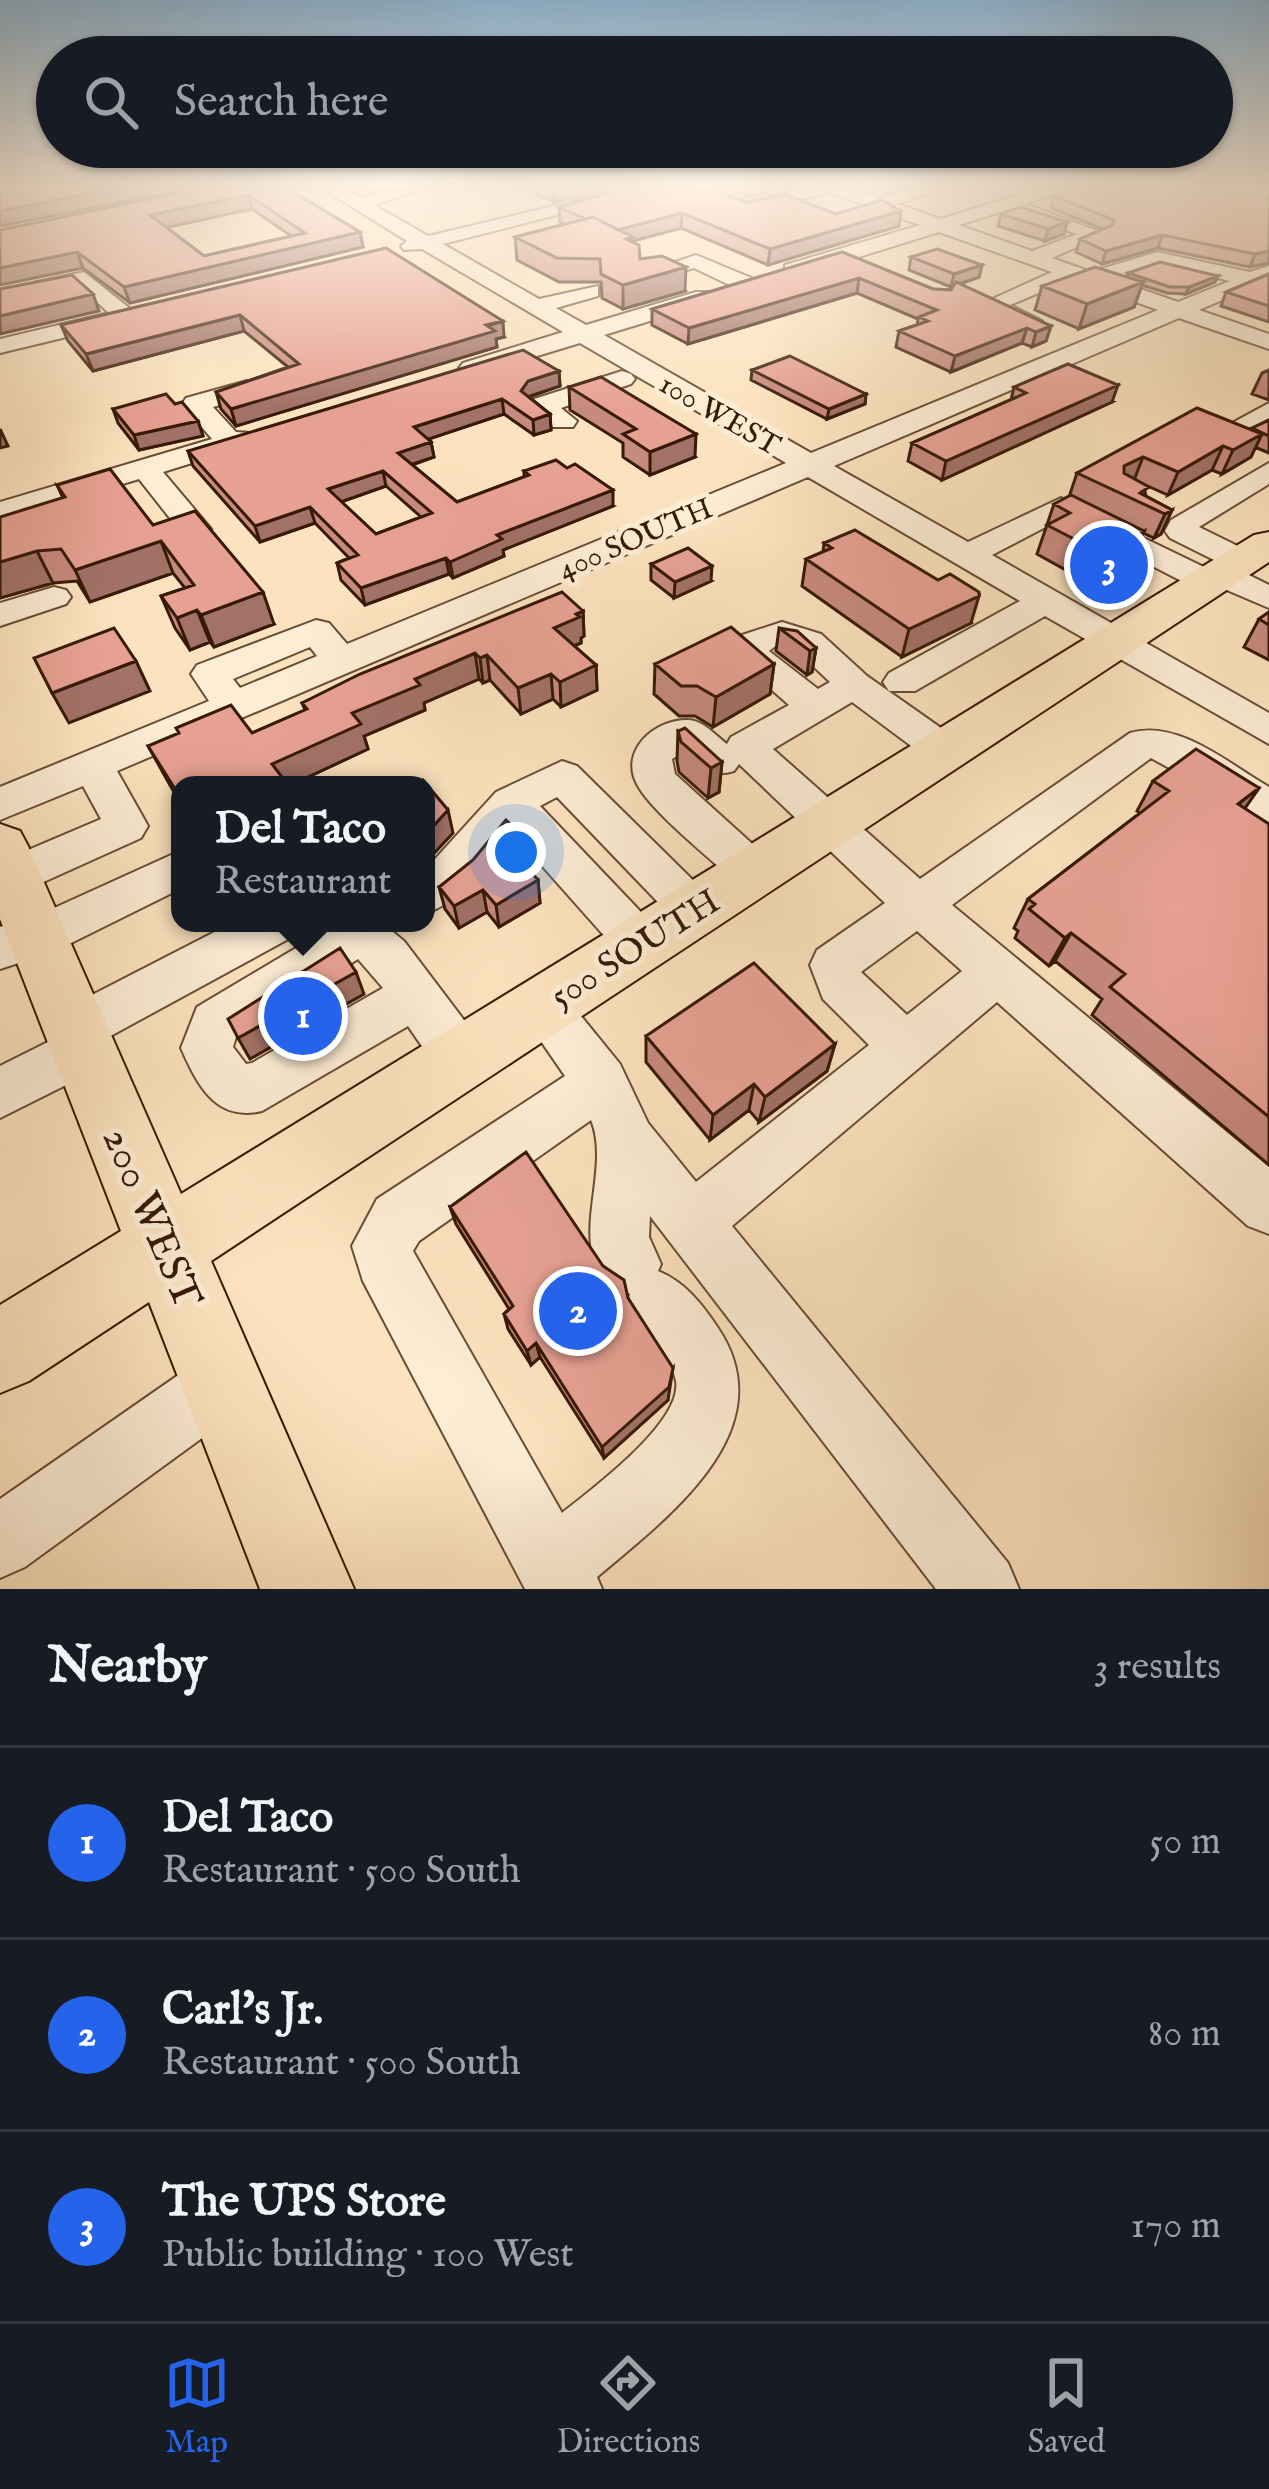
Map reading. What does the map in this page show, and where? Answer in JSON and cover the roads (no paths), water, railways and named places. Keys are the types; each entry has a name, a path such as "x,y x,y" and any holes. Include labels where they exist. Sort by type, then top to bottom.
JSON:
{"main road":[{"name":"500 SOUTH","path":"0,1352 1235,565"},
{"name":"200 WEST","path":"6,861 24,939 80,1039 307,1589"}],"street":[{"name":"100 WEST","path":"455,260 1269,730"},
{"path":"450,375 824,260"},
{"path":"854,260 875,268"},
{"path":"1039,260 1269,342"},
{"path":"1090,347 990,305 1080,275 1146,260"},
{"path":"1169,260 1261,276"},
{"path":"651,274 696,261 746,284"},
{"name":"400 SOUTH","path":"93,764 233,706 210,674 316,631 341,661 1261,276"},
{"path":"0,297 84,278 136,313 0,346"},
{"path":"536,307 590,292"},
{"path":"563,421 540,406 646,371"},
{"path":"230,442 195,404 247,389"},
{"path":"1224,435 1266,415"},
{"path":"0,512 274,429"},
{"path":"145,468 195,529"},
{"path":"1269,472 1187,520 1180,531 1235,565 1269,598"},
{"path":"0,538 54,521 40,500"},
{"path":"1150,502 1187,520"},
{"path":"965,556 1061,507 1235,565"},
{"path":"0,616 54,597"},
{"path":"902,682 1044,602"},
{"path":"817,707 749,655 752,644 771,632 792,632 826,655 854,685 944,750"},
{"path":"817,830 799,793 745,747 854,685"},
{"path":"753,872 655,780 651,753 688,733 920,904 1269,1204"},
{"path":"906,1047 840,984 834,965 1144,743 1172,748 1269,807"},
{"path":"0,804 93,764 126,826 6,861"},
{"path":"435,888 511,803 562,776 693,909"},
{"path":"511,803 640,943"},
{"path":"24,939 171,873"},
{"path":"0,1093 80,1039 260,932"},
{"path":"416,995 262,1085 238,1090 228,1086 207,1048 214,1023 372,932 460,1057"},
{"path":"692,1222 998,970"},
{"path":"541,1005 601,1082 628,1142 975,1586"},
{"path":"601,1082 398,1220 382,1246 384,1260 559,1578 679,1454 702,1424 710,1402 701,1361 618,1246 628,1142"},
{"path":"0,1542 223,1383"}],"place":[{"name":"The UPS Store","path":"1109,565"},
{"name":"Del Taco","path":"303,1016"},
{"name":"Carl's Jr.","path":"578,1311"}]}
